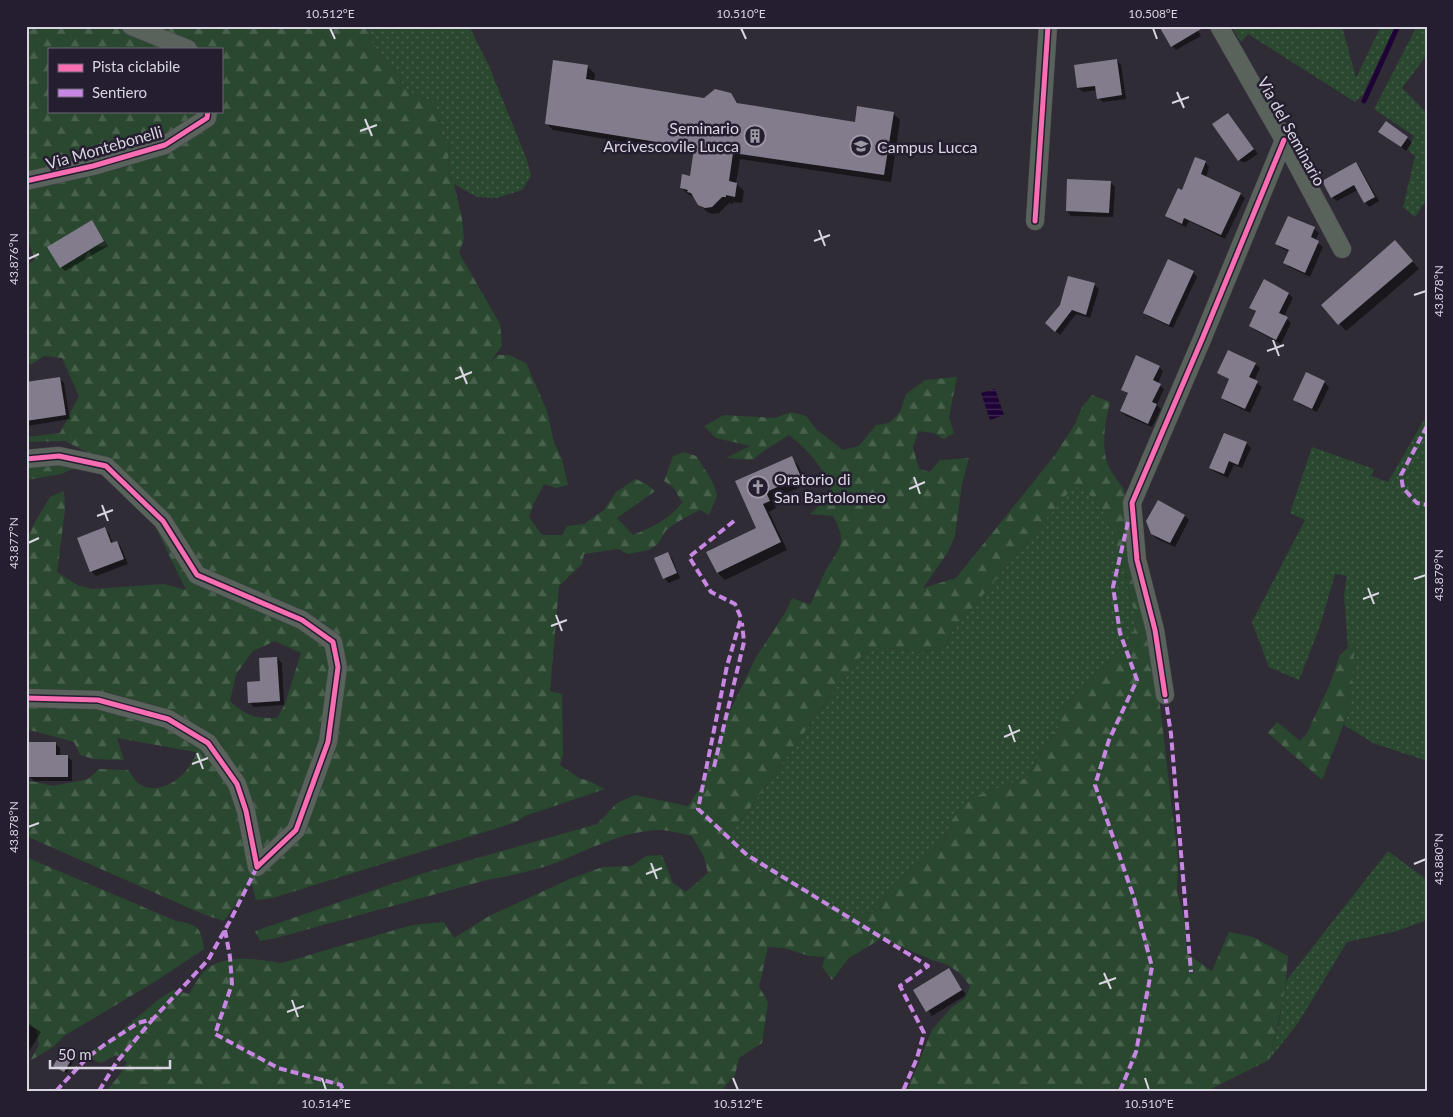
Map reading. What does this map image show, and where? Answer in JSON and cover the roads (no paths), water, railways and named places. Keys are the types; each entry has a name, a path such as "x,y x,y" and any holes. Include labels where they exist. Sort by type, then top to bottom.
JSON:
{"street":[{"path":"131,26 186,48"},
{"path":"1035,221 1048,26"},
{"name":"Via del Seminario","path":"1219,26 1284,140 1342,249"},
{"name":"Via Montebonelli","path":"26,181 94,166 165,145 207,118 208,112"},
{"path":"1165,695 1155,630 1137,560 1132,503 1284,140"},
{"path":"26,459 59,456 106,466 162,521 197,575 302,620 332,642 338,668 328,742 296,830 257,867 246,811 237,784 208,743 168,719 98,700 26,698"}],"waterway":[{"path":"1364,101 1398,26"}],"place":[{"name":"Seminario Arcivescovile Lucca","path":"755,136"},
{"name":"Campus Lucca","path":"861,146"},
{"name":"Oratorio di San Bartolomeo","path":"758,487"}]}
